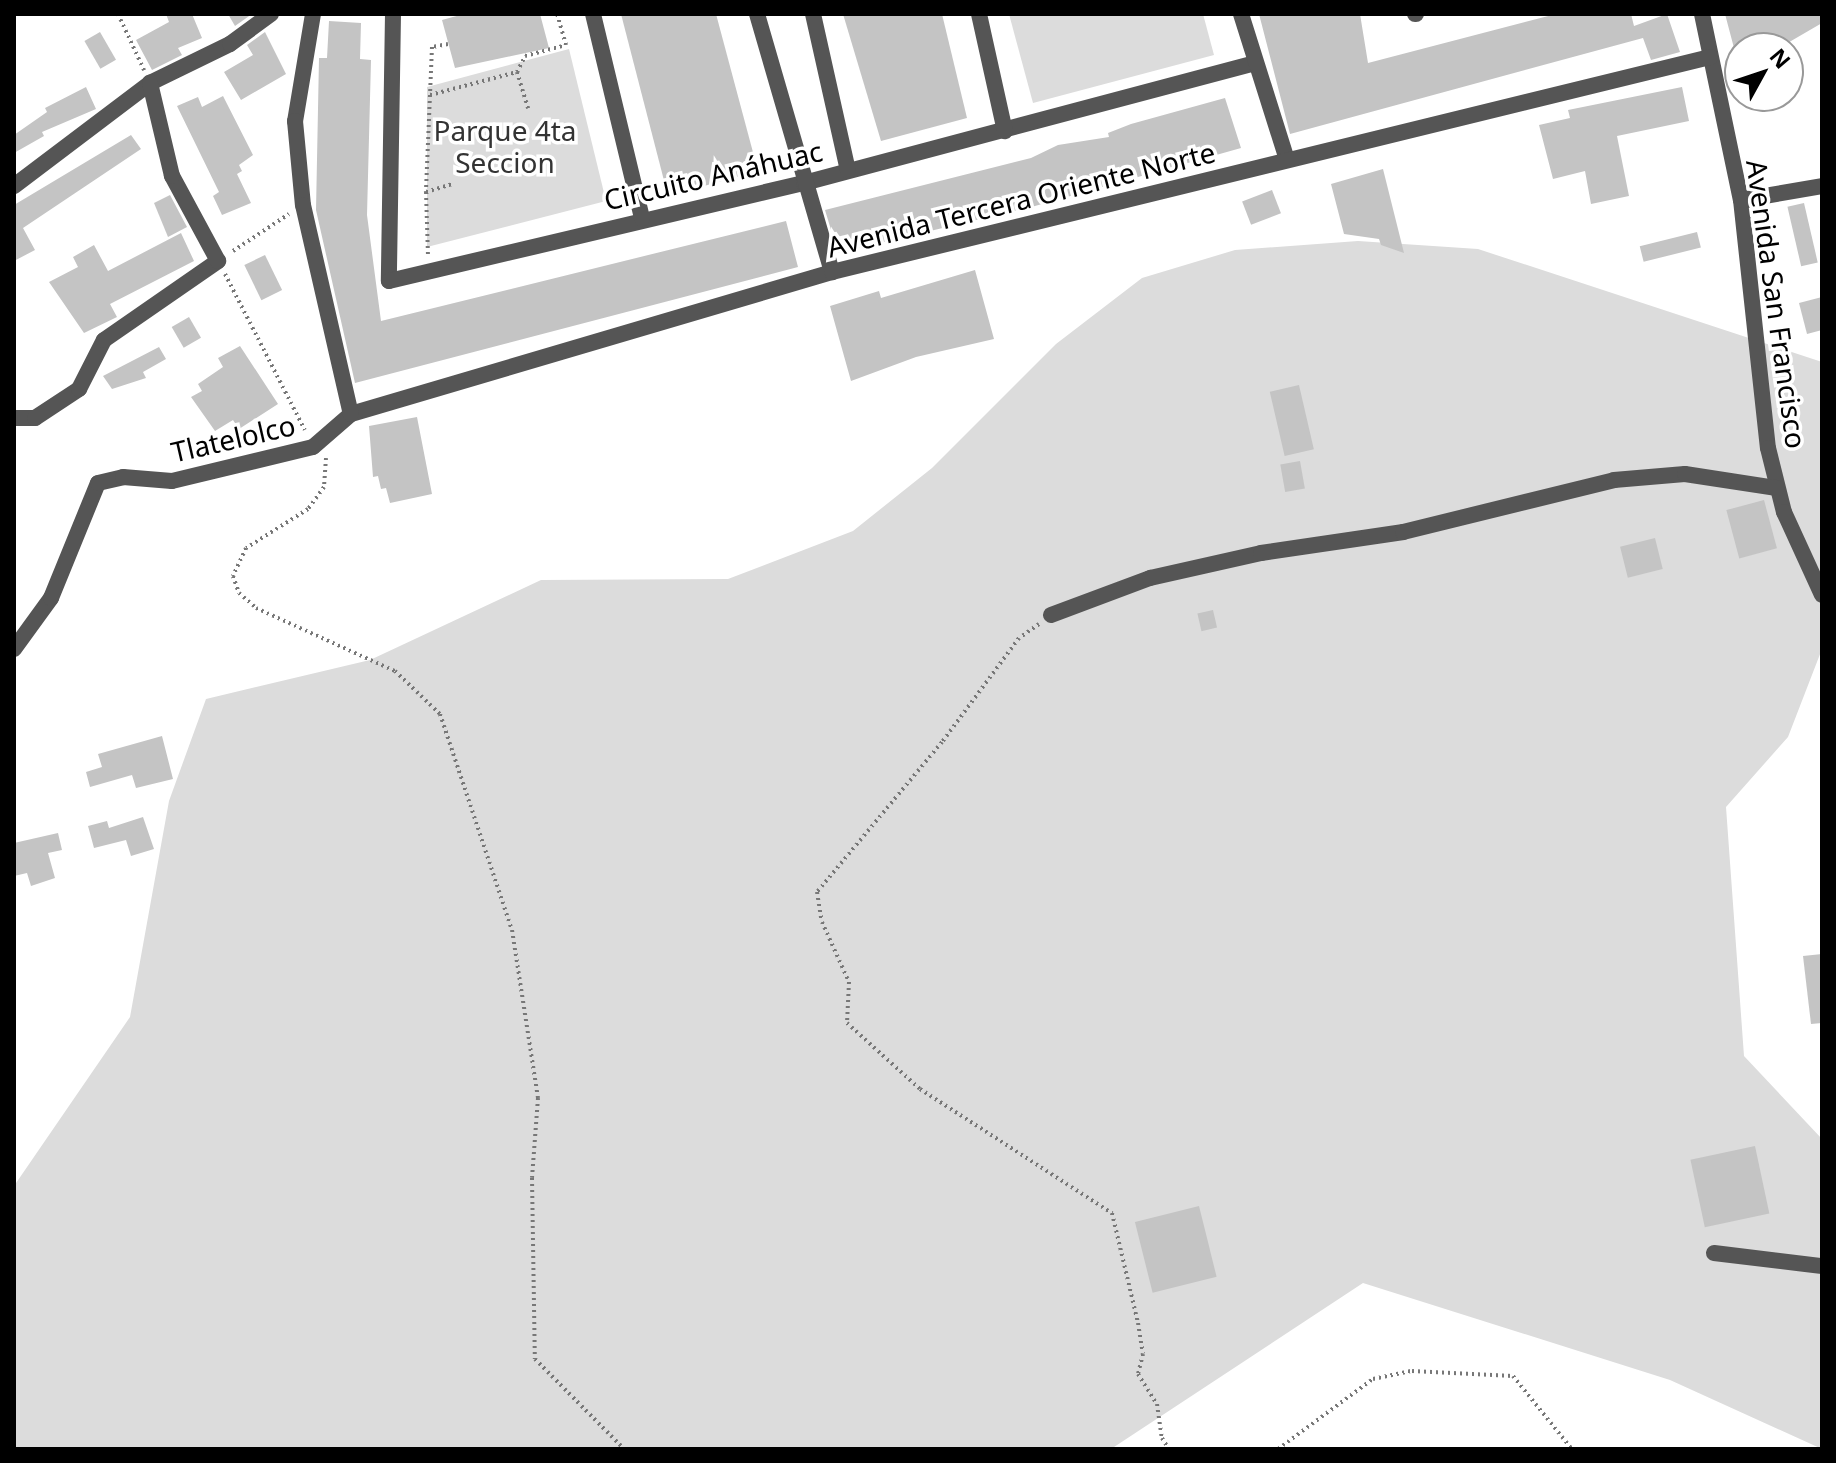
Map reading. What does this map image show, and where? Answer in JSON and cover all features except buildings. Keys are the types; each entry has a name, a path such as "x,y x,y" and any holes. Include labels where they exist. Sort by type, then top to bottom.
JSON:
{"street":[{"path":"14,186 150,83 230,44 271,14"},
{"path":"313,14 295,121 303,205 351,414 320,443"},
{"name":"Circuito Anáhuac","path":"393,14 389,281 642,218 804,183 1255,63"},
{"path":"593,14 642,218"},
{"path":"757,14 832,272"},
{"path":"813,14 848,170"},
{"path":"979,14 1005,131"},
{"path":"1241,14 1287,160"},
{"name":"Avenida San Francisco","path":"1702,14 1741,200 1777,488 1822,595"},
{"name":"Avenida Tercera Oriente Norte","path":"351,414 832,272 1710,57"},
{"path":"14,418 35,418 71,395 104,340 218,261 172,176 150,83"},
{"path":"1741,200 1822,186"},
{"name":"Tlatelolco","path":"14,649 51,598 98,483 123,477 172,481 320,443"},
{"path":"1051,615 1150,578 1261,553 1403,532 1614,480 1685,474 1777,488"},
{"path":"1714,1253 1822,1266"}],"path":[{"path":"118,14 150,83"},
{"path":"528,108 517,72 525,56 566,45 557,14"},
{"path":"428,271 426,192 432,47 448,44"},
{"path":"430,95 517,72"},
{"path":"426,192 453,184"},
{"path":"303,205 218,261 320,443 324,487 308,509 246,548 233,576 239,593 256,608 395,671 440,714 512,930 538,1098 532,1178 535,1359 624,1449"},
{"path":"1051,615 1019,638 942,742 817,892 822,922 849,982 847,1023 920,1089 1112,1213 1138,1323 1143,1354 1138,1374 1157,1404 1162,1438 1169,1449"},
{"path":"1278,1449 1373,1379 1412,1371 1513,1376 1572,1449"}],"green space":[{"path":"1009,14 1203,14 1214,55 1033,103"},
{"name":"Parque 4ta Seccion","path":"569,49 606,201 427,247 427,87"},
{"path":"1358,241 1478,249 1822,362 1822,649 1788,737 1726,807 1744,1056 1822,1139 1822,1449 1670,1380 1363,1283 1111,1449 14,1449 14,1186 130,1017 169,801 206,699 370,660 541,580 728,579 853,531 932,468 1056,344 1142,278 1235,250"}]}
